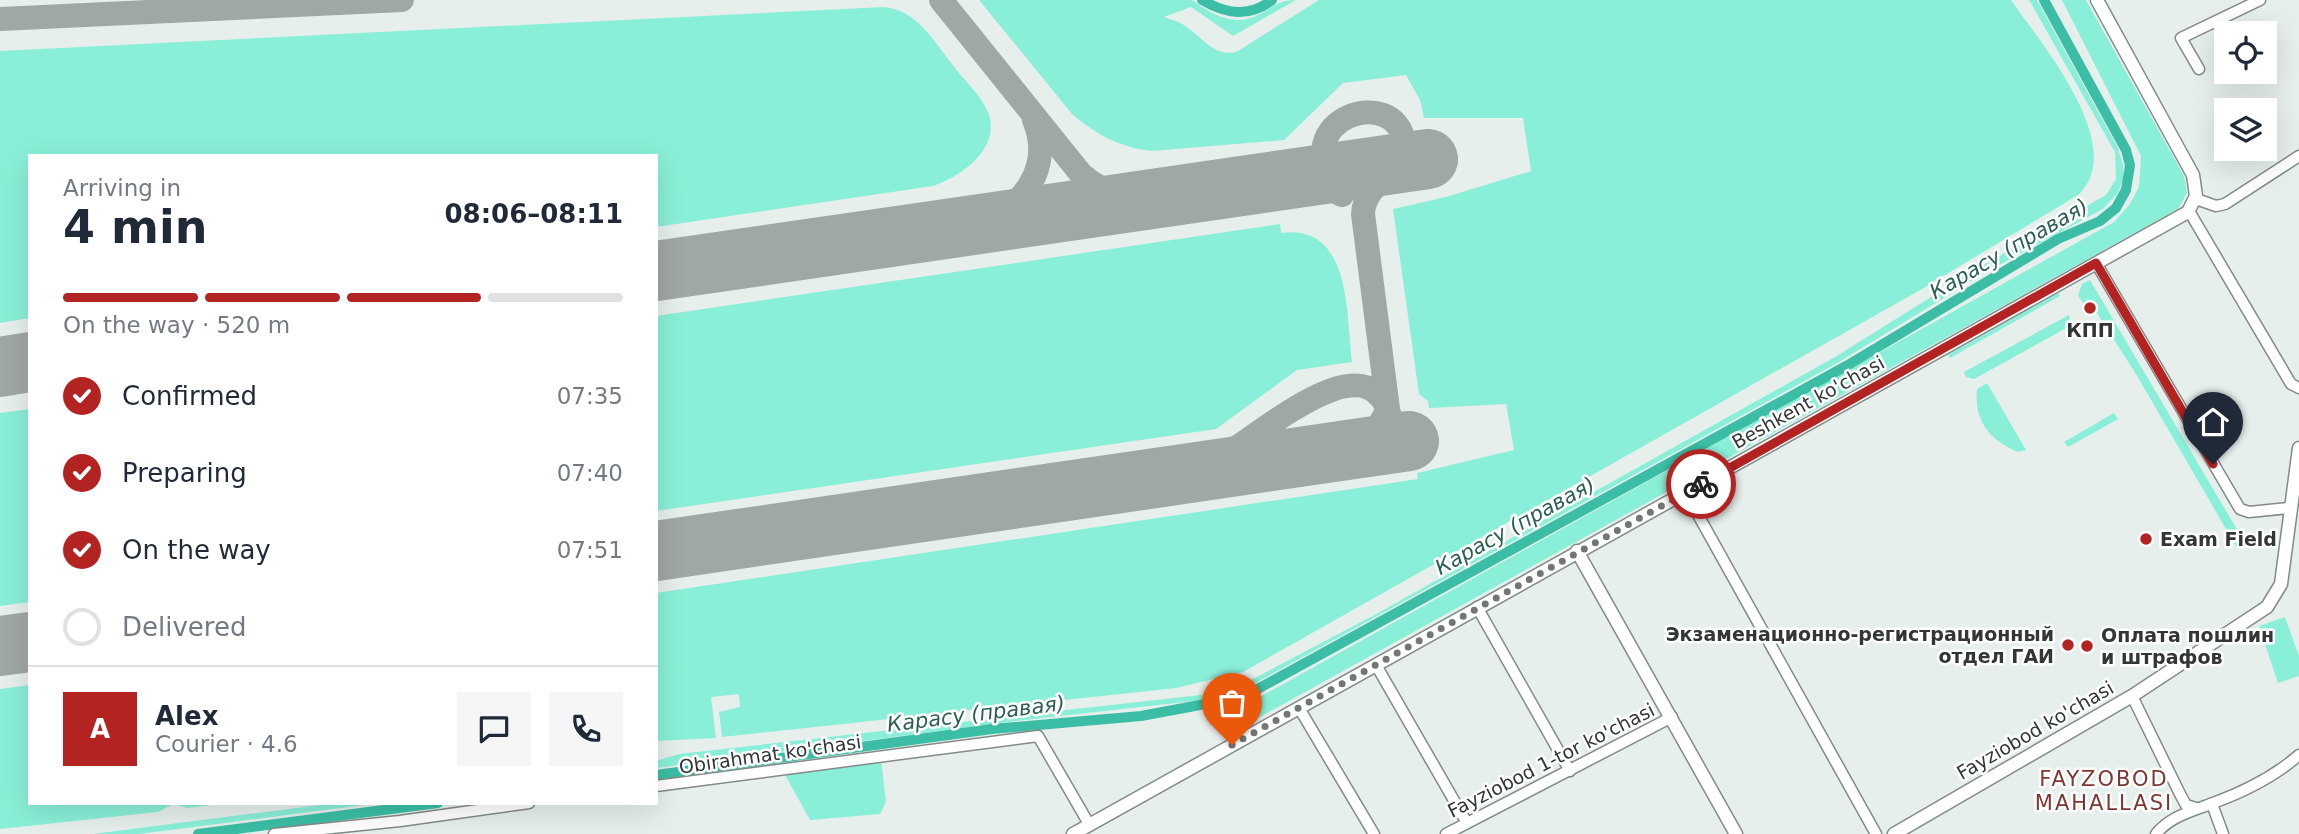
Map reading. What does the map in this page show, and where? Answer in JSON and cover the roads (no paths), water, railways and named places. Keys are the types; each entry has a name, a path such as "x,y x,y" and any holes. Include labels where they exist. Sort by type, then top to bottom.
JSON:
{"street":[{"path":"2096,0 2193,174 2192,205 2291,384 2299,388"},
{"path":"2199,69 2182,38 2260,0"},
{"path":"2192,205 2225,204 2299,156"},
{"name":"Beshkent ko'chasi","path":"1073,834 2096,263 2192,205"},
{"path":"2096,263 2239,509 2249,512 2289,508"},
{"name":"Fayziobod ko'chasi","path":"1894,834 2132,696 2273,600 2281,584 2299,448"},
{"path":"1692,504 1876,834"},
{"path":"1577,551 1736,834"},
{"path":"1477,607 1570,771"},
{"path":"1376,664 1467,823"},
{"path":"2132,696 2186,805 2196,808"},
{"path":"1299,708 1374,834"},
{"name":"Fayziobod 1-tor ko'chasi","path":"1446,834 1672,717"},
{"name":"Obirahmat ko'chasi","path":"658,786 1038,736 1089,824"},
{"path":"2156,834 2196,808 2212,804 2284,768 2299,755"},
{"path":"2212,804 2223,834"},
{"path":"274,834 400,821 515,805"}],"waterway":[{"name":"Карасу (правая)","path":"1202,0 1237,12 1255,10 1272,0"},
{"name":"Карасу (правая)","path":"658,775 992,729 1141,716 1243,697 1848,365 2058,239 2100,221 2116,208 2126,190 2130,165 2126,150 2044,0"},
{"name":"Карасу (правая)","path":"198,834 423,805"}],"place":[{"name":"КПП","path":"2090,308"},
{"name":"Exam Field","path":"2146,539"},
{"name":"Экзаменационно-регистрационный отдел ГАИ","path":"2068,645"},
{"name":"Оплата пошлин и штрафов","path":"2087,646"}],"district":[{"name":"FAYZOBOD MAHALLASI","path":"2104,791"}]}
